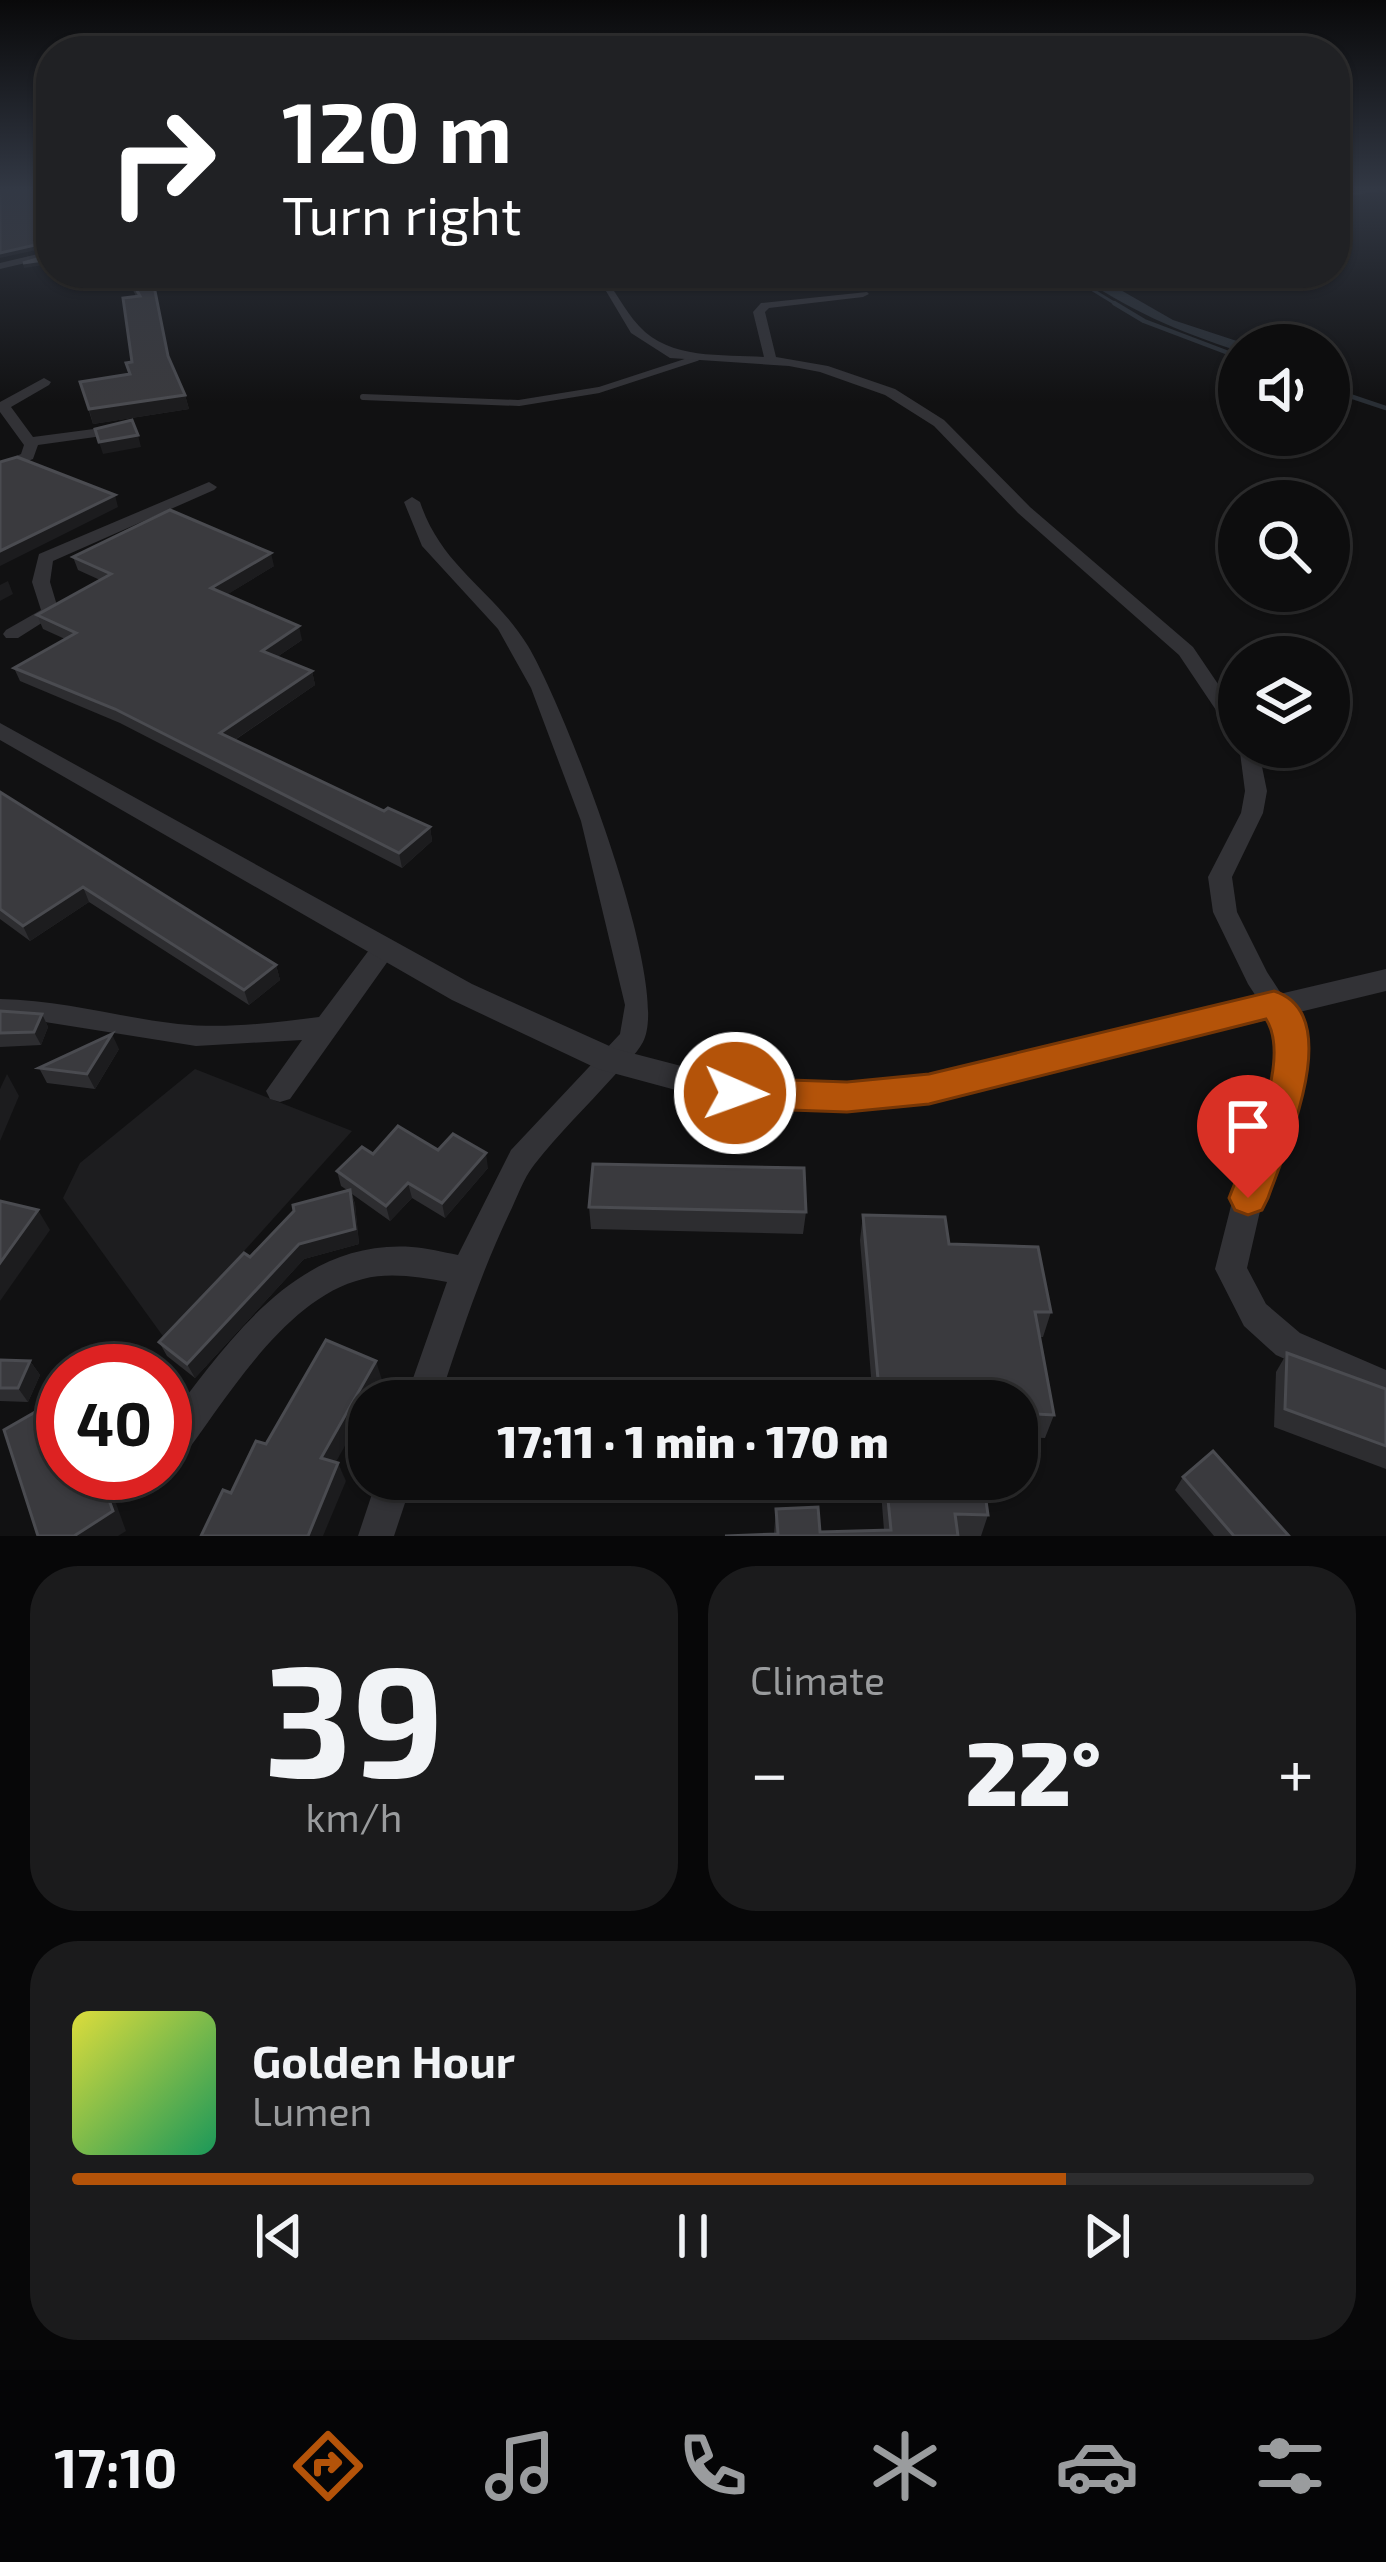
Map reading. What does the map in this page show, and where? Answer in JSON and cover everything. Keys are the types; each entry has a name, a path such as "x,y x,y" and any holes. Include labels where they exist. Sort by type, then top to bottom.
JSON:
{"street":[{"path":"0,266 31,259"},
{"path":"609,288 635,329 674,355 771,361 859,379 939,423 1024,510 1186,651 1218,699"},
{"path":"771,361 759,312 765,305 863,294"},
{"path":"0,468 28,456 29,442 2,407 44,382"},
{"path":"29,442 126,428"},
{"path":"12,634 50,612 41,582 45,558 209,487"},
{"path":"412,502 423,539 439,560 500,615 541,689 584,800 638,1005 632,1038 521,1159 466,1270 429,1380"},
{"path":"0,730 462,992 609,1060 735,1093 847,1097 929,1089 1386,980"},
{"path":"1251,768 1256,791 1252,813 1220,877 1225,912 1293,1032 1288,1089 1248,1198 1232,1269 1255,1315 1288,1344 1386,1387"},
{"path":"280,1091 384,948"},
{"path":"0,1009 60,1010 180,1035 268,1034 328,1026"},
{"path":"192,1419 279,1310 308,1283 365,1262 429,1260 466,1270"},
{"path":"376,1536 388,1500"}],"lane":[{"path":"363,397 462,403 541,401 599,390 697,358"}],"shaded area":[{"path":"1098,288 1117,288 1173,320 1218,335 1218,343 1174,327"},
{"path":"195,1069 352,1131 165,1339 63,1198 80,1163"}],"building":[{"path":"135,288 154,288 168,356 185,395 89,409 80,382 130,374 123,298 140,296"},
{"path":"132,420 138,435 99,442 95,429"},
{"path":"17,457 115,495 0,551 0,462"},
{"path":"170,510 271,553 211,588 299,626 262,651 312,671 220,733 384,811 388,808 430,827 399,853 115,709 14,668 76,633 37,615 111,574 73,557"},
{"path":"0,792 276,965 244,990 83,887 23,926 0,909"},
{"path":"0,1011 42,1014 34,1032 0,1033"},
{"path":"112,1034 87,1074 39,1068"},
{"path":"398,1126 438,1150 453,1134 486,1153 442,1203 408,1183 386,1206 337,1171 362,1147 373,1154"},
{"path":"593,1164 804,1168 806,1212 589,1207"},
{"path":"350,1190 355,1229 299,1244 192,1359 192,1344 159,1342 244,1253 250,1257 294,1211 293,1205"},
{"path":"0,1201 38,1210 0,1263"},
{"path":"863,1215 945,1217 949,1244 1038,1247 1051,1312 1035,1312 1054,1415 1038,1414 1038,1380 878,1380"},
{"path":"326,1340 376,1361 365,1380 348,1380 348,1410 321,1458 338,1463 308,1536 201,1536 223,1490 231,1493 256,1441 266,1444"},
{"path":"1287,1353 1386,1389 1386,1446 1285,1409"},
{"path":"0,1360 30,1361 18,1388 0,1388"},
{"path":"36,1412 36,1500 109,1500 113,1511 74,1536 38,1536 4,1430"},
{"path":"1213,1451 1289,1536 1234,1536 1183,1477"},
{"path":"888,1500 986,1500 988,1515 955,1514 958,1536 725,1536 778,1534 776,1509 818,1507 820,1532 891,1530"}],"waterway":[{"path":"1090,288 1119,306"},
{"path":"1114,303 1119,306"},
{"path":"1119,306 1144,321 1218,349"},
{"path":"1350,396 1386,408"}],"route":[{"path":"735,1093 847,1097 929,1089 1274,1004 1293,1032 1288,1089 1248,1198"}]}
